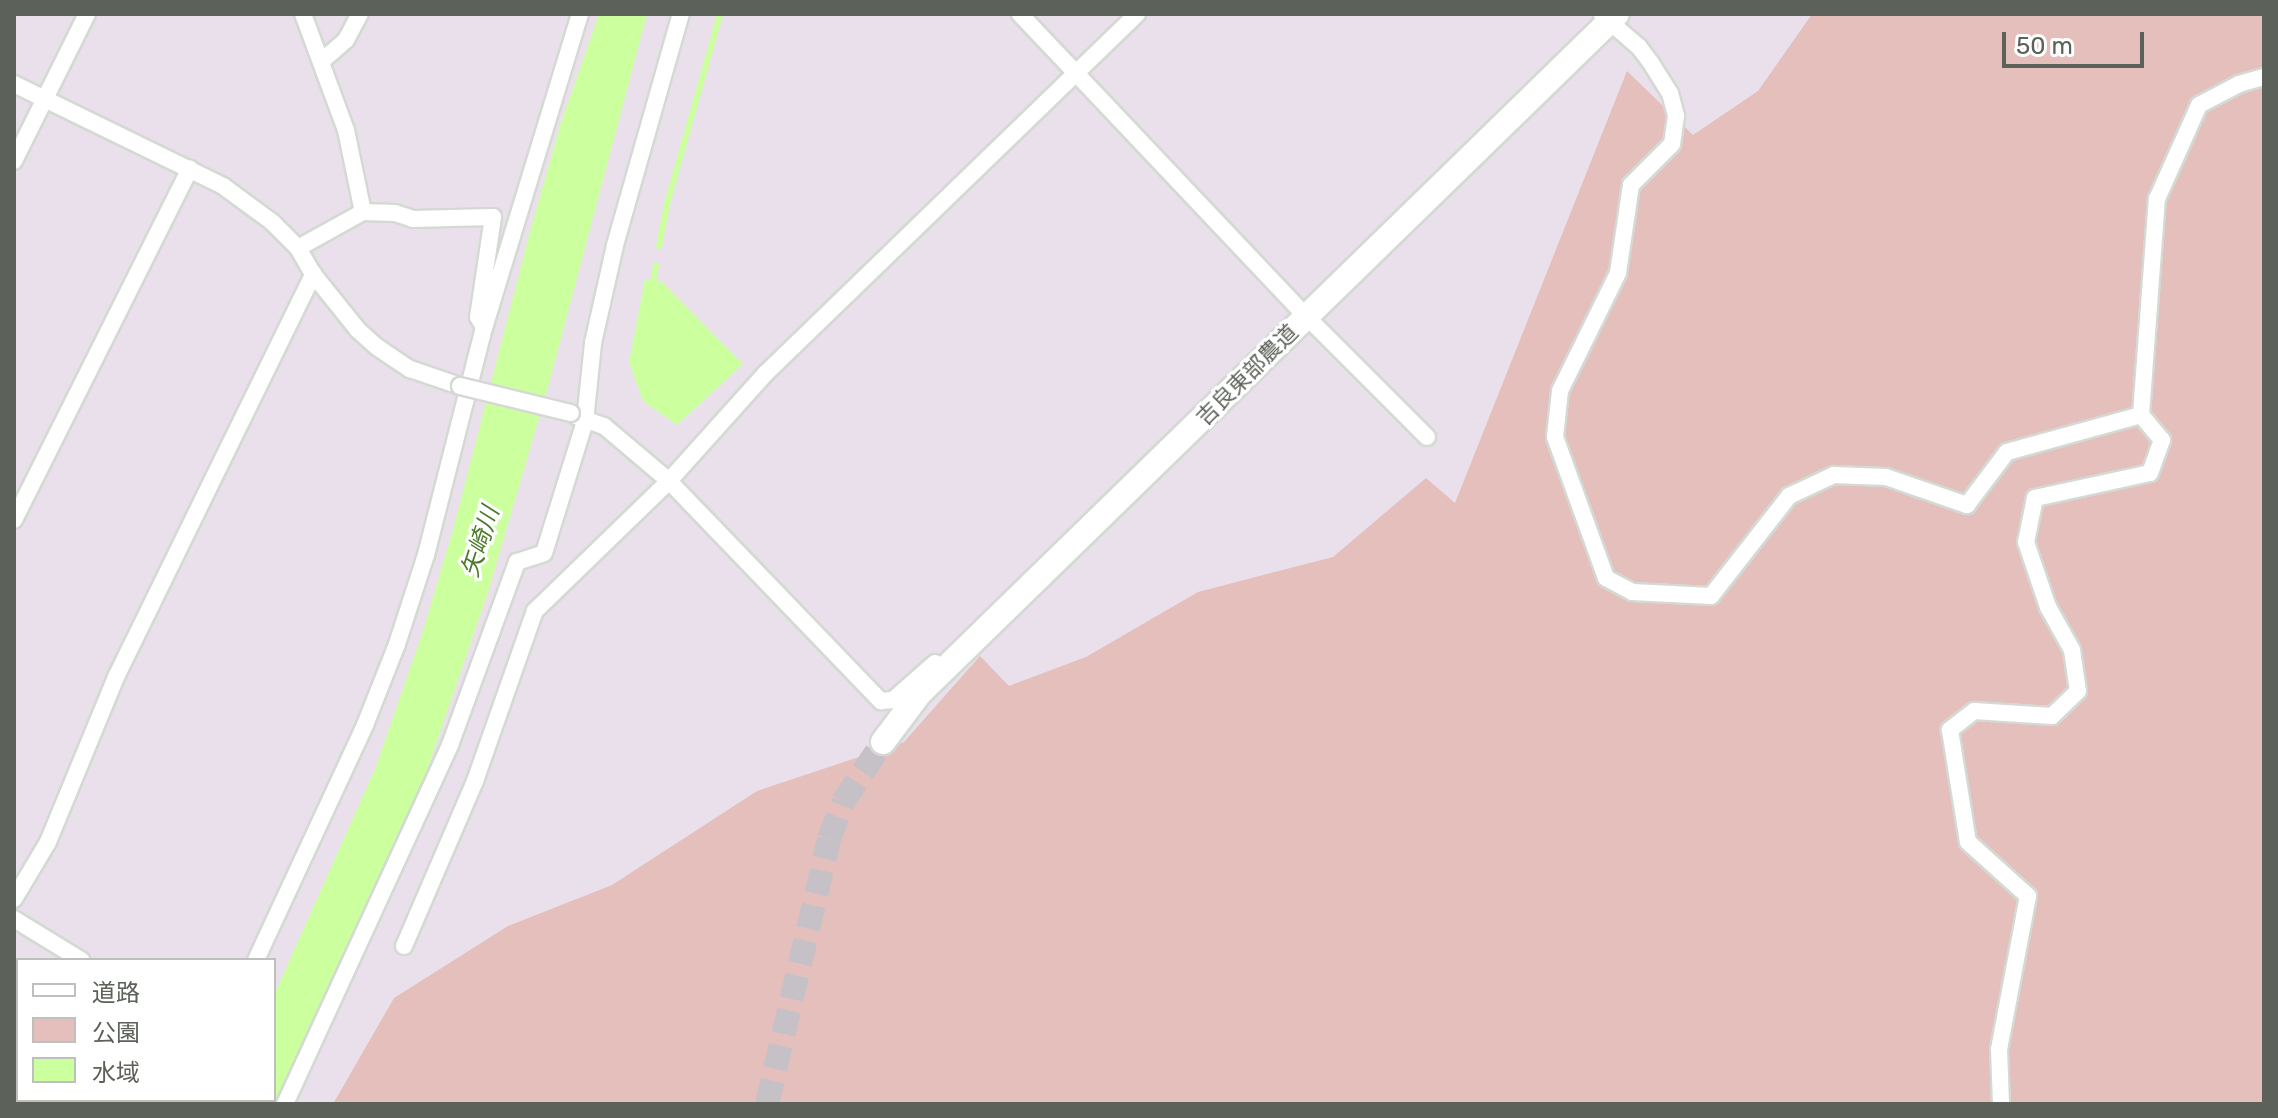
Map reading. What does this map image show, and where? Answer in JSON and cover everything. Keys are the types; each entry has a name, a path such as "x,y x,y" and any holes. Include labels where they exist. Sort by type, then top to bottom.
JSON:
{"street":[{"path":"14,161 87,14"},
{"path":"303,14 323,60 346,130 363,212"},
{"path":"323,60 346,40 360,14"},
{"path":"257,958 365,725 397,644 426,555 484,328 580,14"},
{"path":"285,1104 450,745 517,562 544,553 578,417 615,245 681,14"},
{"path":"1020,14 1306,316 1427,437"},
{"path":"404,946 475,781 535,611 669,481 765,374 1137,14"},
{"path":"1609,17 1639,47 1670,93 1676,116 1676,136 1672,144 1631,185 1618,273 1560,391 1555,437 1606,578 1632,592 1711,596 1789,496 1834,475 1886,477 1967,505 2007,452 2141,415"},
{"name":"吉良東部農道","path":"883,742 919,694 1609,17"},
{"path":"2001,1104 1999,1049 2028,896 1968,842 1950,730 1974,711 2052,716 2078,691 2072,650 2048,607 2026,542 2035,498 2150,473 2162,440 2141,415 2157,199 2199,105 2239,84 2264,77"},
{"path":"14,84 190,169 249,204 298,248 313,274 358,330 410,369 604,426 669,481 881,701 893,700 944,656 962,654"},
{"path":"14,520 190,169"},
{"path":"298,248 363,212 395,213 413,219 493,217 478,317 484,328"},
{"path":"14,899 48,842 116,677 313,274"},
{"path":"14,919 78,958"}],"green space":[{"path":"1812,14 2264,14 2264,1104 333,1104 394,998 508,926 612,885 757,791 904,742 980,656 1009,686 1086,657 1198,592 1333,557 1426,478 1455,503 1627,71 1693,135 1758,91"}],"water":[{"name":"矢崎川","path":"599,14 647,14 548,387 489,589 408,826 277,1104 222,1104 276,1102 276,991 375,769 423,631 454,526 560,126"},
{"path":"645,279 662,282 743,364 677,425 643,401 629,362"}],"waterway":[{"path":"659,246 667,204 720,14"},
{"path":"653,286 656,265"}],"tunnel":[{"path":"767,1104 829,839 843,802 883,742"}]}
